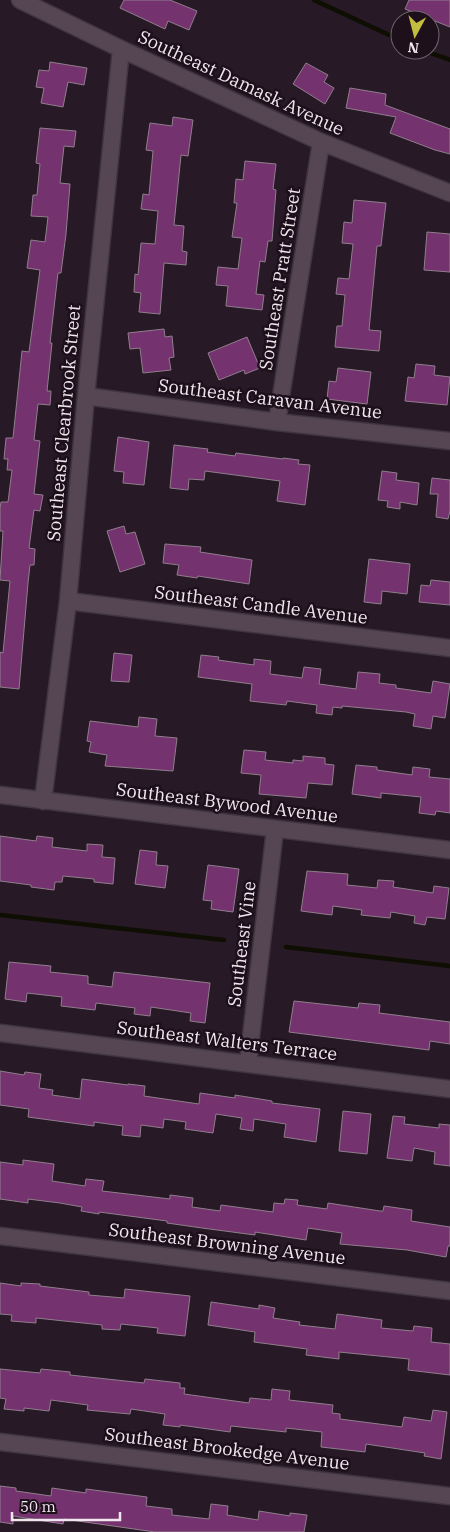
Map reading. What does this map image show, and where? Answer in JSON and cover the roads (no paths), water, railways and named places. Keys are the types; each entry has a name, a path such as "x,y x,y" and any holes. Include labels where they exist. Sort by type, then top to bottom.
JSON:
{"street":[{"name":"Southeast Damask Avenue","path":"20,0 120,49 321,142 450,193"},
{"name":"Southeast Clearbrook Street","path":"43,801 68,601 120,49"},
{"name":"Southeast Pratt Street","path":"277,422 321,142"},
{"name":"Southeast Caravan Avenue","path":"86,396 277,422 450,441"},
{"name":"Southeast Candle Avenue","path":"68,601 450,648"},
{"name":"Southeast Bywood Avenue","path":"0,795 450,850"},
{"name":"Southeast Vine","path":"248,1063 275,829"},
{"name":"Southeast Walters Terrace","path":"0,1033 450,1089"},
{"name":"Southeast Browning Avenue","path":"0,1236 450,1291"},
{"name":"Southeast Brookedge Avenue","path":"0,1442 450,1496"}],"waterway":[{"path":"314,0 390,35"},
{"path":"440,56 450,60"},
{"path":"0,915 224,940"},
{"path":"286,947 450,966"}]}
